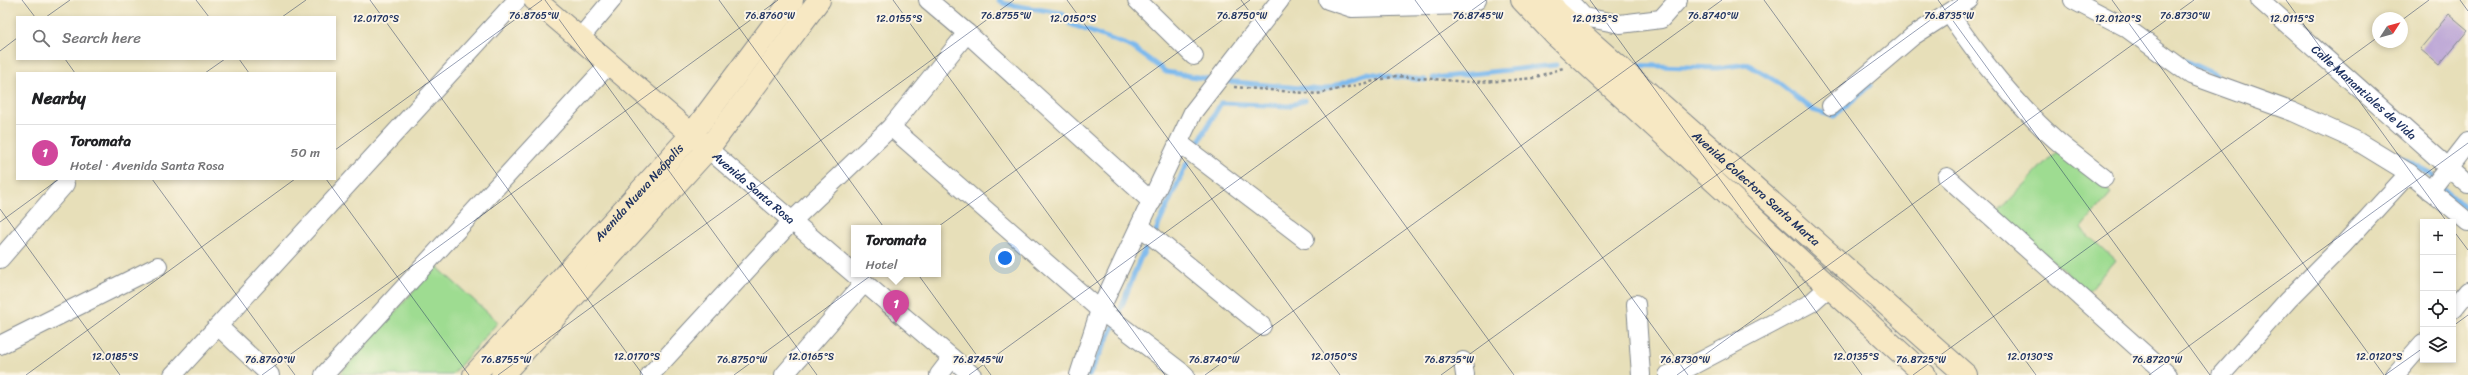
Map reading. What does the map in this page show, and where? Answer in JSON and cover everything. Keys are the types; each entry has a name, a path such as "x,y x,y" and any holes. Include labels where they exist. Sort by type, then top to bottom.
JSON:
{"street":[{"path":"174,375 517,0"},
{"name":"Avenida Santa Rosa","path":"535,0 851,272"},
{"path":"580,38 612,0"},
{"name":"Avenida Nueva Neópolis","path":"474,375 692,134 792,0"},
{"name":"Avenida Nueva Neópolis","path":"502,375 708,148 819,0"},
{"path":"928,0 968,33 1152,202"},
{"path":"1137,0 1194,56"},
{"path":"1079,375 1100,310 1141,227 1193,112 1280,0"},
{"path":"1328,0 1352,8 1468,5 1477,0"},
{"name":"Avenida Colectora Santa Marta","path":"1522,0 1531,12 1584,62 1830,286 1925,375"},
{"name":"Avenida Colectora Santa Marta","path":"1548,0 1557,12 1650,96 1966,375"},
{"path":"1568,0 1584,17 1620,24 1661,19 1678,0"},
{"path":"2073,0 2125,27 2191,75 2293,112 2355,140 2409,173 2468,222"},
{"name":"Calle Manantiales de Vida","path":"2260,0 2468,185"},
{"path":"1831,106 1913,36 1957,5 1968,42 2015,97 2056,140 2104,178"},
{"path":"650,375 792,221 890,126 968,33"},
{"path":"324,375 609,64"},
{"path":"890,126 1100,310 1185,375"},
{"path":"2430,191 2468,142"},
{"path":"1179,143 1305,239"},
{"path":"2221,375 2288,300 2348,239 2409,173"},
{"path":"1947,177 2168,375"},
{"path":"0,259 65,184"},
{"path":"1141,227 1262,326"},
{"path":"0,345 158,266"},
{"name":"Avenida Santa Rosa","path":"857,277 972,375"},
{"path":"784,375 864,283"},
{"path":"1668,375 1682,371 1811,303 1830,286"},
{"path":"2456,305 2468,291"},
{"path":"1636,304 1641,375"},
{"path":"218,326 270,375"},
{"path":"2395,375 2420,346"},
{"path":"939,375 952,358"}],"path":[{"path":"1214,85 1317,94 1396,76 1470,82 1533,78 1584,62"}],"green space":[{"path":"2059,149 2111,193 2081,229 2115,260 2088,292 1998,212"},
{"path":"436,266 498,322 452,375 339,375"}],"building":[{"path":"2449,14 2468,30 2439,65 2420,49"}],"waterway":[{"path":"999,0 1005,4 1062,13 1070,24 1132,47 1166,72 1209,79"},
{"path":"2185,61 2214,74"},
{"path":"1628,65 1717,68 1747,64 1776,81 1813,110 1834,116 1870,85"},
{"path":"1433,78 1556,65"},
{"path":"1224,81 1322,90 1368,73 1390,76"},
{"path":"1395,77 1425,80"},
{"path":"1194,150 1221,103 1289,106 1305,100"},
{"path":"2388,150 2431,174 2441,187 2468,210"},
{"path":"1154,235 1187,163"},
{"path":"1089,375 1114,326 1140,259 1149,243"}],"place":[{"name":"Toromata","path":"896,323"}]}
